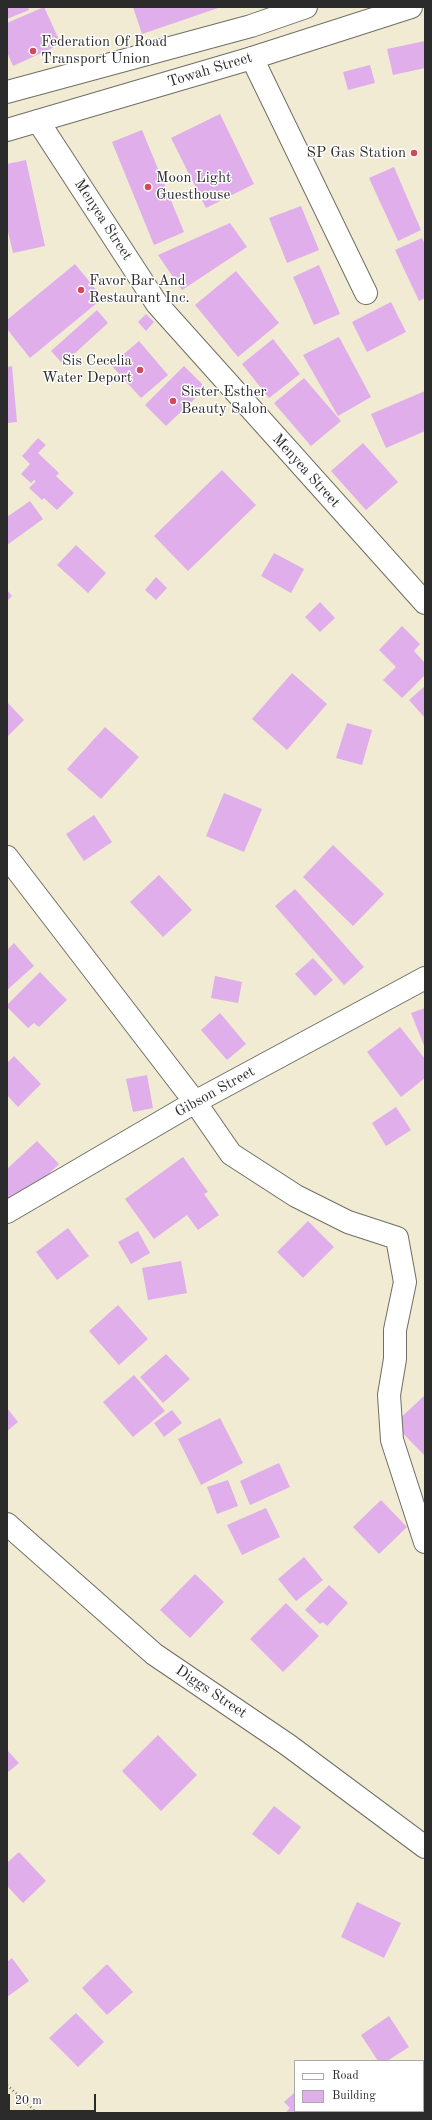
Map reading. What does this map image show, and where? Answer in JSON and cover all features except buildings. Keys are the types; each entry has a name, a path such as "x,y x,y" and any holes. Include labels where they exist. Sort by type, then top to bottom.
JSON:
{"street":[{"name":"Towah Street","path":"7,92 251,26 306,7"},
{"name":"Towah Street","path":"7,130 252,58 411,7"},
{"path":"252,58 366,293"},
{"name":"Menyea Street","path":"38,121 157,304 425,603"},
{"path":"7,857 195,1102 231,1154 296,1196 348,1222 397,1238 405,1282 395,1330 395,1359 389,1395 392,1440 425,1542"},
{"name":"Gibson Street","path":"7,1212 195,1102 425,978"},
{"name":"Diggs Street","path":"7,1524 154,1654 288,1745 422,1842"}],"path":[{"path":"7,2085 37,2113"}],"place":[{"name":"Federation Of Road Transport Union","path":"33,51"},
{"name":"SP Gas Station","path":"414,153"},
{"name":"Moon Light Guesthouse","path":"148,187"},
{"name":"Favor Bar And Restaurant Inc.","path":"81,290"},
{"name":"Sis Cecelia Water Deport","path":"140,370"},
{"name":"Sister Esther Beauty Salon","path":"173,401"}]}
